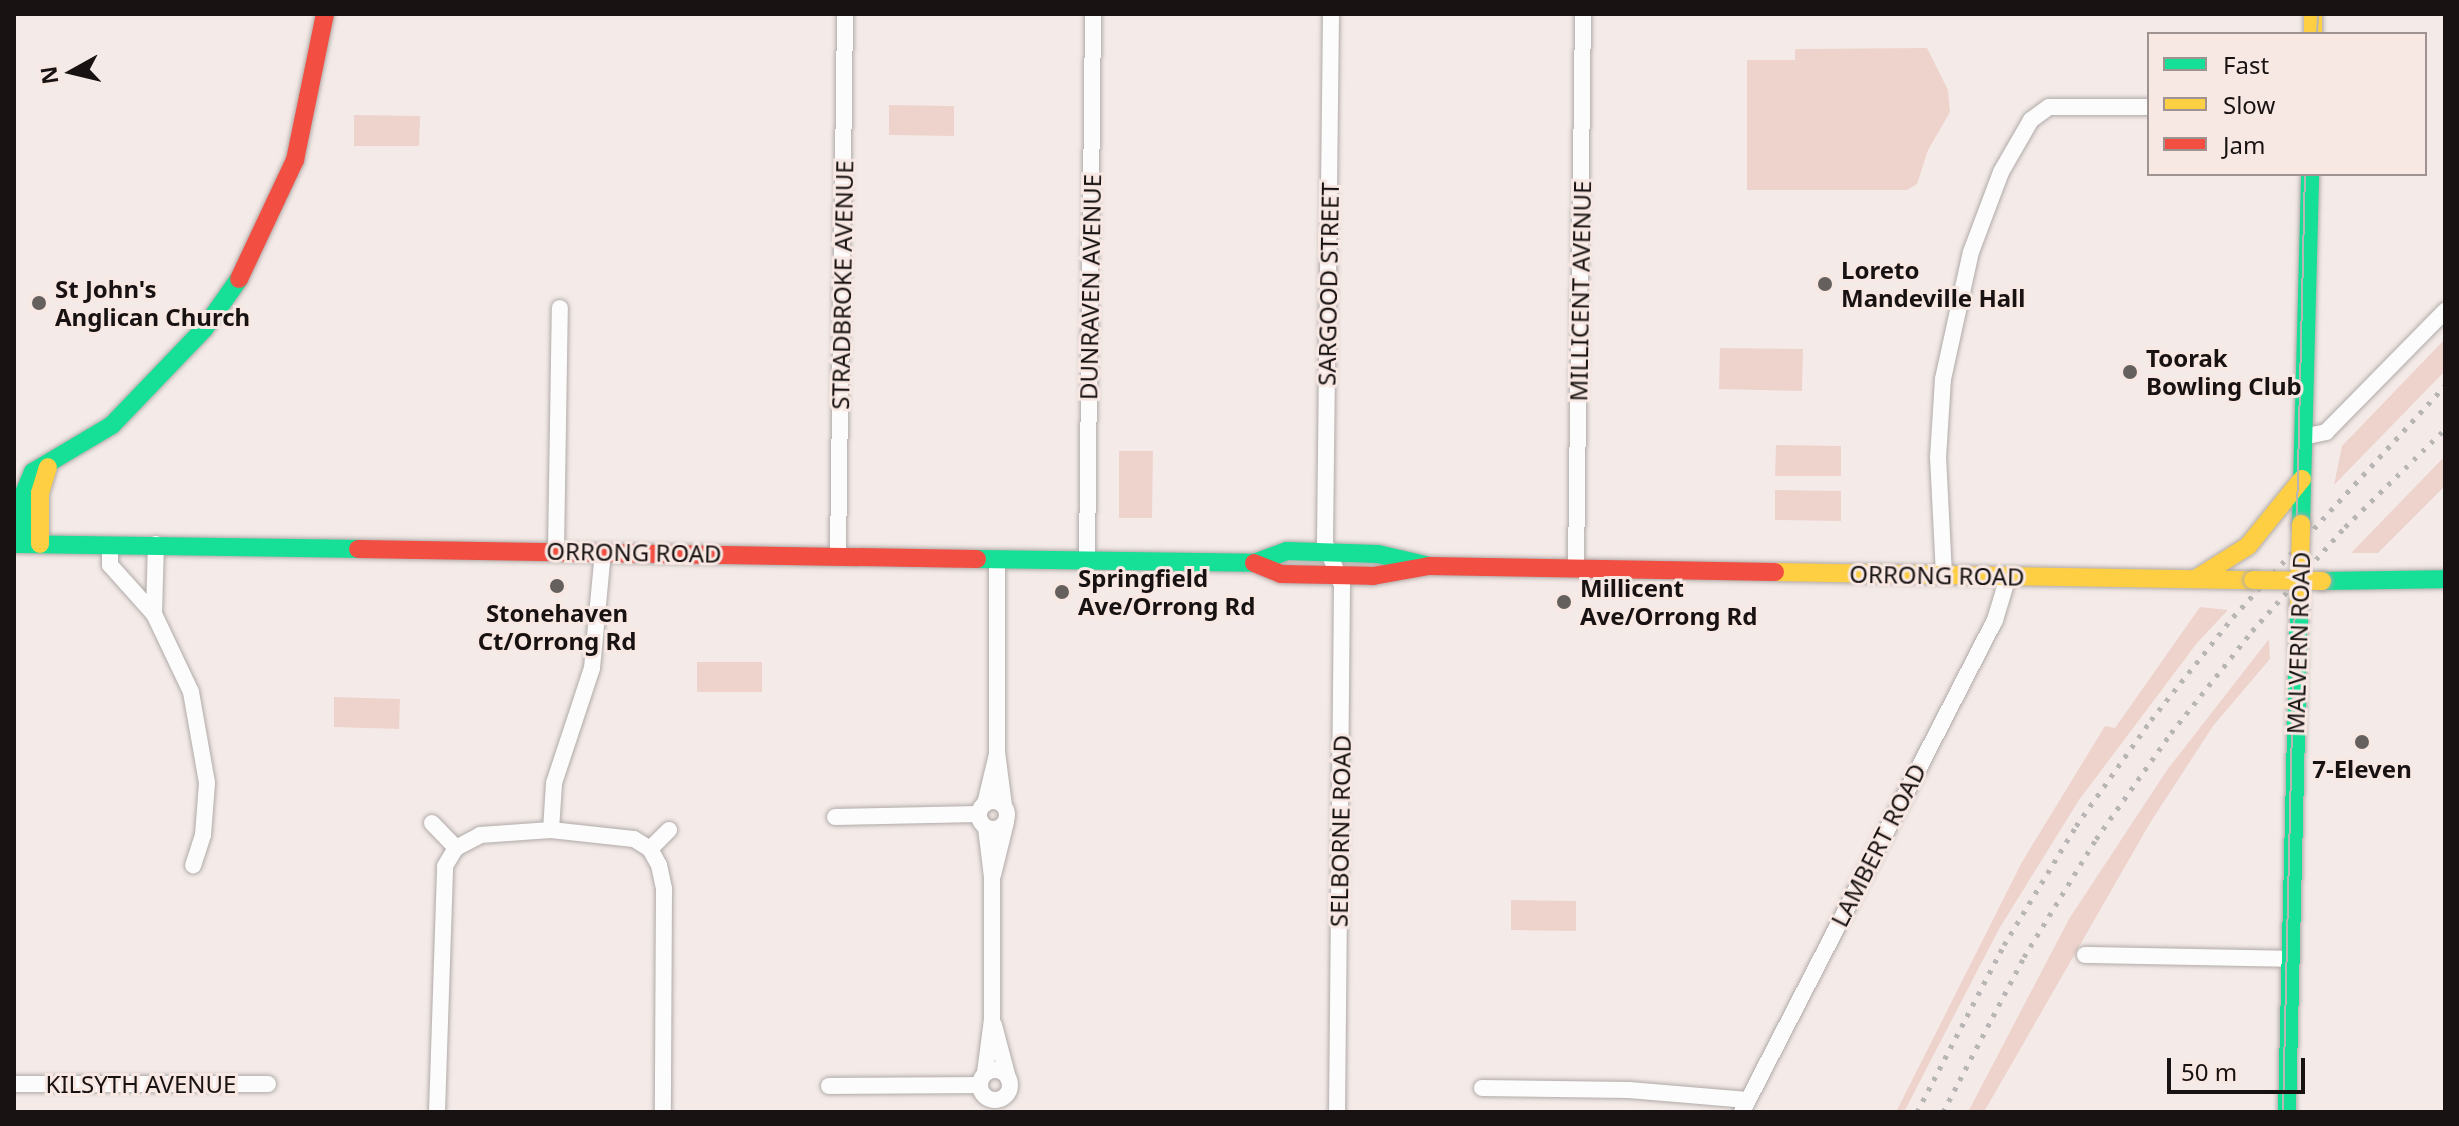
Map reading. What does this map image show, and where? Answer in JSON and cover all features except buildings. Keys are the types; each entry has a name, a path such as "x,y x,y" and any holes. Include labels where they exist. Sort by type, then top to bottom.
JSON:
{"main road":[{"path":"25,544 26,486 33,472 112,425 177,361 231,296 264,236 295,160 325,14"},
{"name":"MALVERN ROAD","path":"2287,1112 2310,176"},
{"path":"2192,579 2248,546 2302,479"},
{"name":"ORRONG ROAD","path":"25,544 1254,563 1287,551 1378,554 1429,566"},
{"name":"ORRONG ROAD","path":"1254,563 1281,574 1373,576 1429,566 2299,581 2445,579"}],"street":[{"name":"STRADBROKE AVENUE","path":"838,556 845,14"},
{"name":"DUNRAVEN AVENUE","path":"1087,560 1093,14"},
{"name":"SARGOOD STREET","path":"1328,553 1331,14"},
{"name":"MILLICENT AVENUE","path":"1576,568 1583,14"},
{"path":"1944,575 1938,458 1943,379 1967,266 2001,172 2031,120 2049,107 2147,107"},
{"path":"556,551 560,308"},
{"path":"2303,437 2326,432 2445,311"},
{"path":"154,614 156,544"},
{"path":"110,545 110,565 154,614 179,658 204,749 206,812 193,865"},
{"path":"551,830 554,783 592,668 603,552"},
{"name":"SELBORNE ROAD","path":"1328,553 1338,575 1337,1112"},
{"path":"992,877 1005,814 997,752 997,559"},
{"name":"LAMBERT ROAD","path":"1745,1106 1995,620 2008,577"},
{"path":"985,1092 992,1019 992,877 984,815 997,752"},
{"path":"984,815 997,829 1005,814"},
{"path":"835,817 1005,814"},
{"path":"432,823 456,848"},
{"path":"437,1112 440,889 445,866 456,848 490,833 551,830 616,833 650,849 664,889 663,1112"},
{"path":"650,849 669,830"},
{"path":"2085,955 2291,959"},
{"path":"829,1086 985,1092 1006,1104 1008,1078 992,1019"},
{"path":"985,1092 1001,1071 1008,1078"},
{"name":"KILSYTH AVENUE","path":"14,1084 268,1084"},
{"path":"1482,1088 1629,1090 1745,1106"}],"shaded area":[{"path":"1927,48 1948,90 1950,112 1928,150 1917,184 1907,190 1747,190 1747,60 1795,60 1795,49"},
{"path":"889,105 954,106 954,136 889,135"},
{"path":"354,115 420,116 419,146 354,146"},
{"path":"2445,339 2445,371 2334,485 2342,446"},
{"path":"1720,348 1803,349 1802,391 1719,389"},
{"path":"1776,445 1841,446 1841,476 1775,476"},
{"path":"1119,451 1153,451 1152,518 1119,518"},
{"path":"2445,456 2445,486 2378,553 2351,553"},
{"path":"1775,490 1841,491 1841,521 1775,520"},
{"path":"2200,607 2228,610 2197,643 2079,800 1999,929 1904,1112 1896,1112 2022,862 2105,726 2115,728"},
{"path":"2269,639 2270,659 2213,726 2150,823 1984,1112 1968,1112 2069,919 2167,770"},
{"path":"697,662 762,662 762,692 697,692"},
{"path":"334,697 400,699 399,729 334,727"},
{"path":"1511,900 1576,901 1576,931 1511,930"}],"tram line":[{"path":"2317,32 2318,14"},
{"path":"2283,1112 2305,176"}],"railway":[{"path":"1917,1112 2004,945 2076,826 2151,720 2233,617 2445,386"},
{"path":"1943,1112 2024,957 2096,839 2171,733 2252,631 2345,527 2445,429"}],"traffic: fast":[{"path":"2301,524 2310,176"},
{"path":"22,544 24,493 33,472 112,425 204,329 239,279"},
{"path":"14,544 358,549"},
{"path":"977,559 1254,563 1287,551 1378,554 1429,566"},
{"path":"2322,581 2445,579"},
{"path":"2287,1112 2299,607"}],"traffic: slow":[{"path":"2313,14 2313,32"},
{"path":"40,544 40,493 48,467"},
{"path":"2197,578 2248,546 2302,479"},
{"path":"2299,607 2301,524"},
{"path":"1775,572 2253,580"},
{"path":"2253,580 2322,581"}],"traffic: jam":[{"path":"239,279 295,160 325,14"},
{"path":"358,549 977,559"},
{"path":"1254,563 1281,574 1373,576 1429,566 1775,572"}],"place":[{"name":"Loreto Mandeville Hall","path":"1825,284"},
{"name":"St John's Anglican Church","path":"39,303"},
{"name":"Toorak Bowling Club","path":"2130,372"},
{"name":"Stonehaven Ct/Orrong Rd","path":"557,586"},
{"name":"Springfield Ave/Orrong Rd","path":"1062,592"},
{"name":"Millicent Ave/Orrong Rd","path":"1564,602"},
{"name":"7-Eleven","path":"2362,742"}]}
